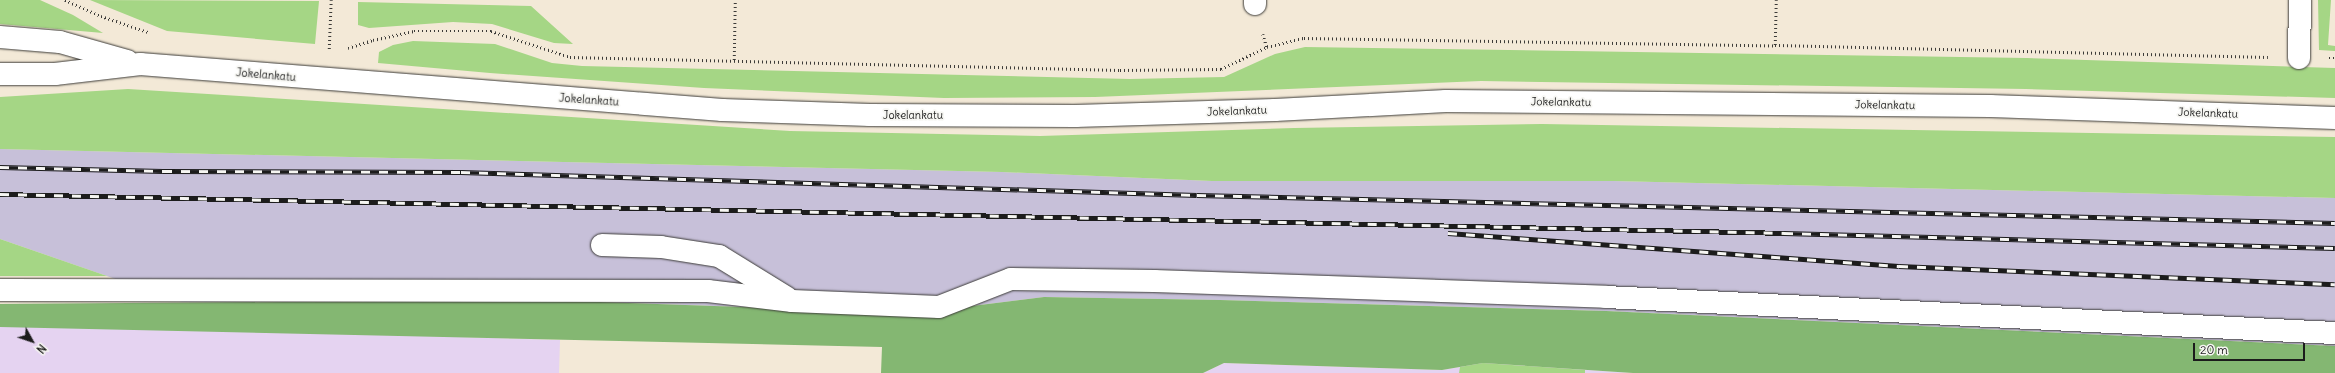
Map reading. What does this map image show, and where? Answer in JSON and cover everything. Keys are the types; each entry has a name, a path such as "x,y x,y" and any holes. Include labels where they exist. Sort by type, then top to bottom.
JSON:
{"street":[{"path":"2299,58 2300,0"},
{"name":"Jokelankatu","path":"0,37 60,42 140,64 722,110 870,115 1075,116 1275,110 1446,101 1990,106 2335,118"},
{"name":"Jokelankatu","path":"0,74 55,74 140,64"},
{"path":"602,245 661,248 719,256 792,301"},
{"path":"0,290 708,291 792,301 939,307 1011,279 1154,281 1606,296 2335,333"}],"path":[{"path":"65,0 101,16 154,33"},
{"path":"329,55 331,0"},
{"path":"734,60 735,0"},
{"path":"1775,45 1776,0"},
{"path":"344,50 373,40 414,31 491,31 570,58 734,60 1120,70 1221,69 1267,47 1304,38 1775,45 2335,58"}],"shaded area":[{"path":"0,149 1002,172 1212,181 1614,181 2335,198 2335,346 1606,311 1220,300 1044,297 940,310 798,309 543,300 182,302 0,239"},
{"path":"0,323 560,340 559,373 0,373"},
{"path":"1224,363 1442,370 1483,363 1633,373 1203,373"}],"green space":[{"path":"0,0 40,0 73,15 103,33 0,24"},
{"path":"90,0 319,1 315,44 167,31"},
{"path":"2318,0 2331,0 2328,45 2335,46 2335,51 2319,50"},
{"path":"358,2 531,6 573,44 554,43 492,24 453,22 369,28 358,25"},
{"path":"413,41 495,44 552,63 582,66 1130,79 1224,77 1275,54 1305,47 2027,58 2335,68 2335,98 2026,89 1481,81 1095,97 944,98 704,88 490,73 378,63 379,52 393,45"},
{"path":"128,89 790,131 1040,136 1294,128 1542,124 2335,137 2335,198 1614,181 1212,181 1002,172 0,149 0,97"},
{"path":"0,239 107,276 0,276"},
{"path":"1044,297 1220,300 1606,311 2335,346 2335,373 1633,373 1483,363 1442,370 1224,363 1203,373 881,373 882,347 0,327 0,304 543,300 798,309 940,310"},
{"path":"1483,363 1585,370 1585,373 1459,373 1460,367"}],"railway":[{"path":"0,167 163,171 461,172 1197,195 2335,223"},
{"path":"0,194 1784,233 2335,248"},
{"path":"1448,233 1899,266 2335,284"}]}
